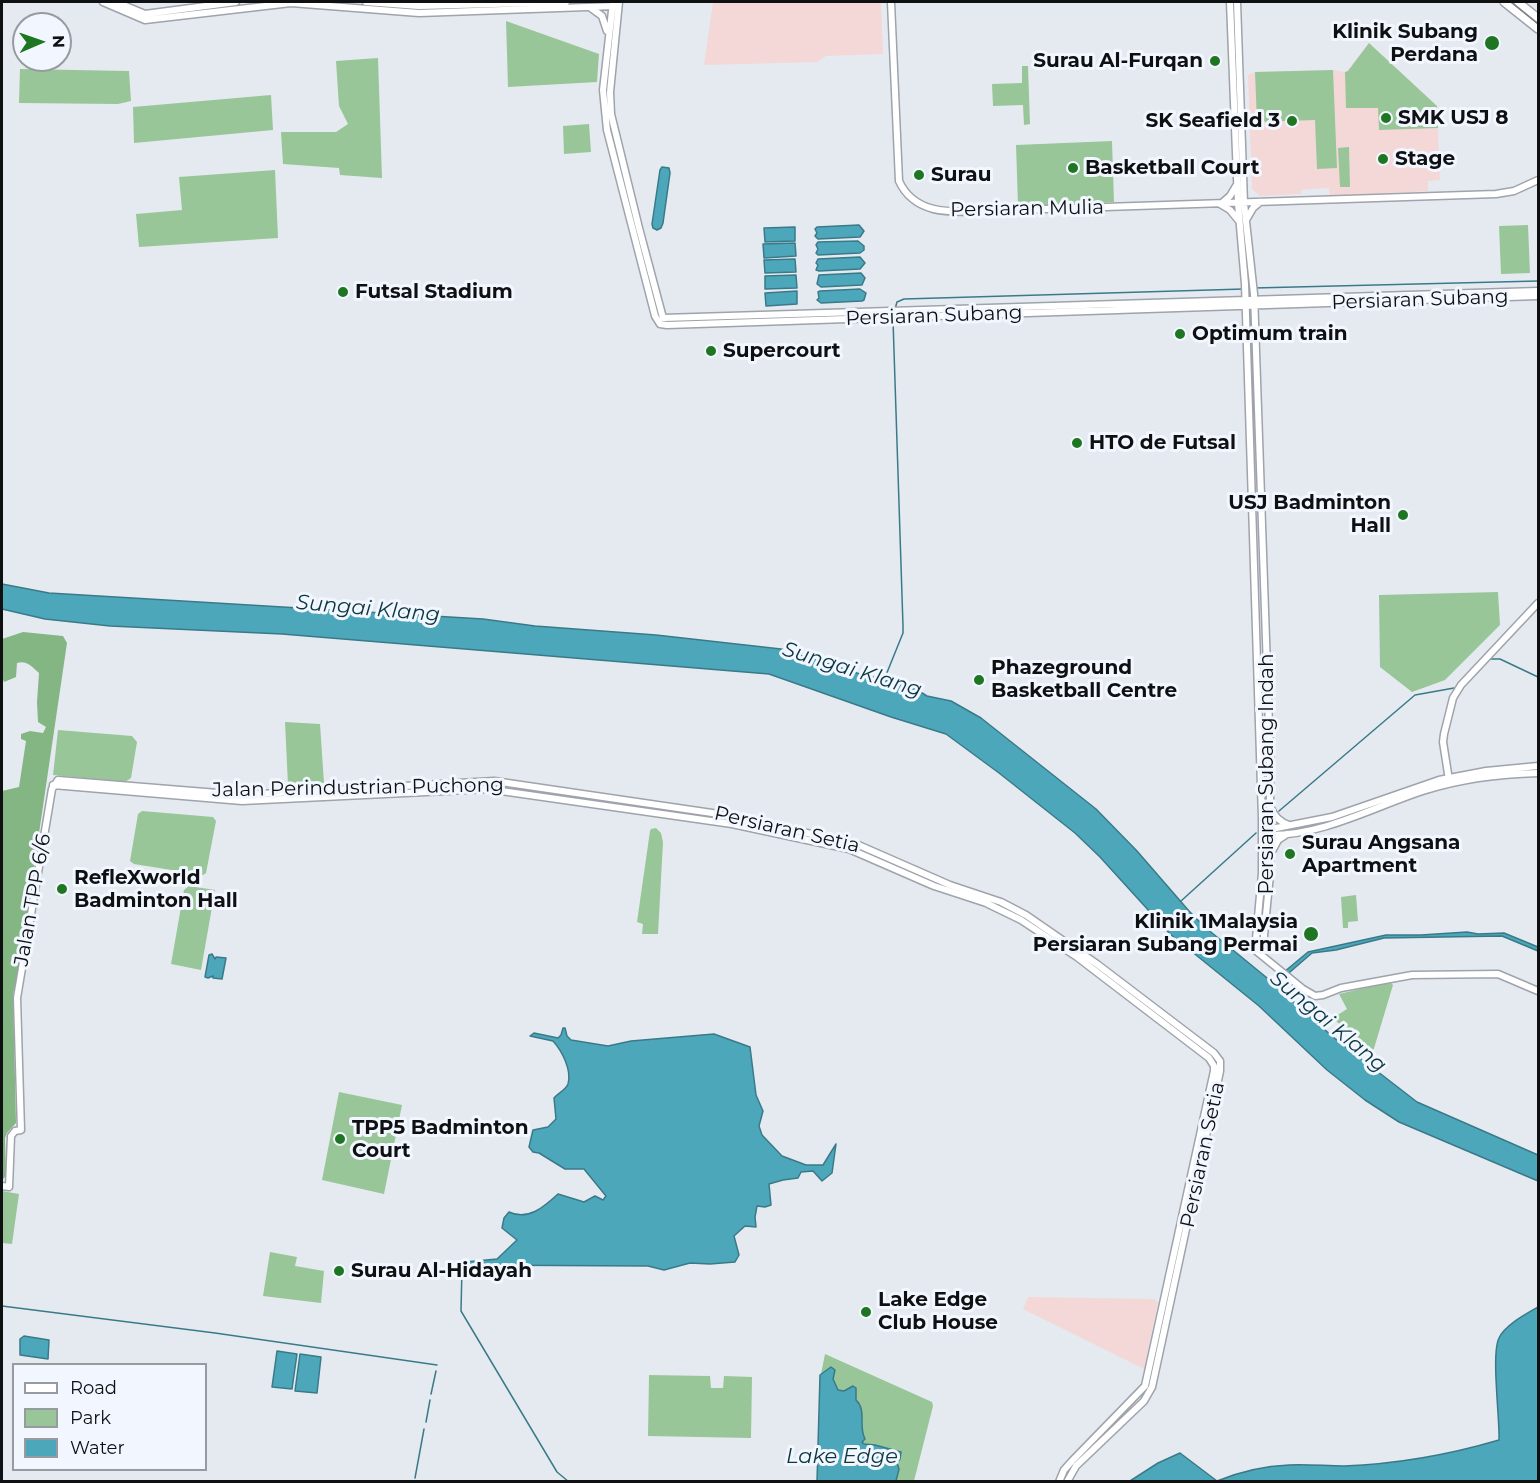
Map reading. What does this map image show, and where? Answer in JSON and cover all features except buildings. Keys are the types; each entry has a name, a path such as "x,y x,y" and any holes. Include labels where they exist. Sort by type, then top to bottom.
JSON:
{"main road":[{"path":"1504,2 1539,29"},
{"path":"1518,2 1539,18"}],"street":[{"path":"103,2 145,20 291,3 418,13 589,7 615,4"},
{"path":"116,2 146,14 236,2"},
{"path":"366,2 419,6 566,2"},
{"name":"Persiaran Mulia","path":"891,2 898,175 905,192 919,203 932,209 954,212 1496,194 1514,191 1539,180"},
{"path":"1230,2 1243,221"},
{"path":"1237,2 1240,182 1249,195 1260,202 1252,208 1243,221"},
{"name":"Persiaran Subang","path":"615,4 603,90 655,316 660,324 1246,300 1539,296"},
{"name":"Persiaran Subang","path":"613,139 610,92 615,4"},
{"path":"589,7 602,16 609,37"},
{"path":"1240,182 1230,196 1220,204 1243,221"},
{"name":"Persiaran Subang Indah","path":"1243,221 1254,300 1270,801 1267,832 1254,946 1258,952 1263,946 1269,896 1270,856 1267,832 1243,221"},
{"name":"Persiaran Subang","path":"1254,300 1539,291"},
{"path":"1449,781 1443,734 1457,689 1539,603"},
{"path":"1267,832 1335,824 1459,776 1539,766"},
{"path":"1447,768 1459,776"},
{"path":"1439,780 1446,773 1447,768"},
{"path":"1270,856 1278,840 1290,829 1439,780 1488,778 1539,772"},
{"name":"Jalan Perindustrian Puchong","path":"53,785 58,780 242,795 494,782 657,805"},
{"name":"Jalan Perindustrian Puchong","path":"53,785 242,801 487,789 656,813"},
{"name":"Jalan TPP 6/6","path":"5,1187 10,1139 12,1133 21,1130 17,998 53,785"},
{"path":"1270,801 1274,814 1290,829"},
{"name":"Persiaran Setia","path":"657,805 712,813 854,843 950,885 1001,902 1044,927 1106,970 1217,1057 1145,1386 1072,1461 1064,1470 1059,1482"},
{"name":"Persiaran Setia","path":"656,813 732,824 849,849 934,886 1002,909 1077,957 1217,1064 1220,1071 1173,1295 1150,1392 1144,1401 1076,1466 1067,1482"},
{"path":"1258,952 1315,996 1341,988 1412,975 1498,974 1539,991"},
{"path":"1164,1294 1173,1295"}],"shaded area":[{"path":"713,2 881,2 883,54 826,56 817,62 704,65"},
{"path":"1369,43 1437,106 1440,180 1428,181 1428,191 1330,196 1329,188 1301,190 1301,194 1260,196 1252,189 1248,75 1255,72 1333,70 1346,72"},
{"path":"1028,1297 1154,1299 1158,1302 1144,1369 1023,1309"}],"green space":[{"path":"506,21 599,54 597,82 508,87"},
{"path":"1369,43 1437,106 1438,128 1379,130 1378,108 1346,108 1345,72"},
{"path":"378,58 382,178 340,175 339,168 283,164 281,132 336,132 348,124 339,106 336,61"},
{"path":"1022,66 1028,66 1030,124 1024,125 1023,105 993,106 992,84 1022,83"},
{"path":"1333,70 1337,168 1317,169 1315,120 1257,122 1255,72"},
{"path":"129,71 131,101 118,104 19,103 20,72"},
{"path":"271,95 273,130 134,143 133,107"},
{"path":"589,124 591,152 564,154 563,126"},
{"path":"1112,141 1114,202 1018,206 1016,145"},
{"path":"1349,147 1350,187 1340,187 1338,148"},
{"path":"275,170 278,238 139,247 136,214 182,210 179,177"},
{"path":"1528,225 1530,273 1501,274 1499,226"},
{"path":"1498,592 1500,625 1445,680 1412,692 1380,667 1379,595"},
{"path":"23,632 63,636 67,643 19,969 13,994 16,1123 5,1138 6,1175 2,1181 2,791 19,787 26,741 21,739 21,734 30,731 43,733 46,727 38,722 39,673 21,662 17,663 16,677 4,682 2,676 2,639"},
{"path":"285,722 320,724 324,783 288,785"},
{"path":"58,730 132,736 137,742 131,778 125,782 53,775"},
{"path":"142,811 213,817 216,821 206,873 203,875 134,864 130,861 138,814"},
{"path":"656,828 661,833 663,842 658,934 642,934 643,924 637,922 650,831"},
{"path":"189,886 215,890 201,970 171,964 184,890"},
{"path":"1356,895 1358,921 1348,922 1348,928 1343,928 1341,897"},
{"path":"1390,982 1393,985 1372,1055 1333,1018 1347,1009 1339,994"},
{"path":"339,1092 402,1105 384,1194 322,1180"},
{"path":"2,1191 19,1194 12,1244 2,1243"},
{"path":"270,1252 297,1257 295,1266 324,1271 321,1303 263,1296"},
{"path":"825,1354 932,1402 933,1406 914,1481 819,1482 821,1374"},
{"path":"649,1375 710,1376 711,1388 723,1388 724,1376 752,1377 751,1438 648,1436"}],"water":[{"path":"662,167 669,168 670,173 663,223 657,230 652,224"},
{"path":"859,225 864,231 860,237 818,239 815,236 817,227"},
{"path":"795,227 795,241 765,242 764,228"},
{"path":"858,241 864,246 864,250 860,253 818,255 816,253 818,242"},
{"path":"795,243 796,256 764,258 763,244"},
{"path":"860,257 865,263 860,269 816,270 818,259"},
{"path":"795,259 796,272 765,273 764,260"},
{"path":"861,273 865,278 862,285 821,287 817,284 819,275"},
{"path":"796,275 797,288 765,289 765,276"},
{"path":"860,289 866,293 862,301 821,303 817,300 820,291"},
{"path":"797,291 797,304 766,306 765,293"},
{"path":"2,584 49,593 483,619 781,649 860,674 909,685 927,696 951,701 981,718 1096,809 1206,928 1272,982 1308,952 1386,935 1504,933 1538,947 1538,951 1502,936 1384,938 1336,950 1312,953 1275,985 1333,1037 1417,1102 1538,1155 1538,1181 1399,1122 1365,1100 1327,1070 1259,1006 1170,934 1075,833 946,734 769,674 282,634 110,626 45,619 2,609"},
{"path":"212,954 215,959 216,957 226,958 222,979 213,978 213,976 205,977 209,955"},
{"path":"563,1028 571,1040 608,1046 631,1041 714,1034 750,1047 756,1095 763,1111 759,1126 762,1135 782,1156 806,1165 823,1165 836,1144 832,1173 822,1181 813,1171 801,1172 798,1178 769,1184 771,1205 757,1206 756,1227 745,1226 734,1236 739,1255 735,1262 690,1263 664,1270 648,1266 467,1265 465,1262 497,1259 517,1240 502,1228 504,1218 509,1212 529,1214 541,1208 558,1194 584,1202 595,1196 603,1200 606,1196 584,1169 565,1169 539,1153 533,1152 529,1147 533,1130 548,1127 556,1119 554,1098 564,1090 569,1079 565,1061 553,1041 530,1036 534,1033 558,1038"},
{"path":"1538,1307 1538,1481 1217,1481 1252,1470 1280,1466 1344,1466 1403,1461 1499,1440 1496,1358 1499,1338 1511,1324"},
{"path":"24,1336 49,1340 48,1359 20,1355 20,1339"},
{"path":"277,1351 297,1354 292,1389 272,1387"},
{"path":"300,1354 321,1357 317,1393 295,1391"},
{"name":"Lake Edge","path":"831,1367 835,1370 833,1379 838,1390 844,1391 853,1386 856,1388 856,1400 861,1408 865,1439 862,1442 901,1452 897,1463 899,1469 896,1481 817,1481 820,1375"},
{"path":"1180,1453 1217,1481 1130,1481 1158,1463"}],"waterway":[{"path":"1254,288 1538,281"},
{"path":"895,309 897,302 904,299 1244,289"},
{"name":"Sungai Klang","path":"884,680 903,633 893,320"},
{"path":"1489,659 1500,659 1538,677"},
{"path":"1279,811 1415,695 1454,688"},
{"path":"1181,901 1256,833"},
{"path":"466,1264 462,1267 461,1311 557,1472 569,1482"},
{"path":"2,1306 215,1333 437,1365"},
{"path":"431,1394 436,1371"},
{"path":"426,1422 430,1400"},
{"path":"415,1478 424,1429"}],"tram line":[{"path":"1511,2 1538,24"}],"place":[{"name":"Klinik Subang Perdana","path":"1492,43"},
{"name":"Surau Al-Furqan","path":"1215,61"},
{"name":"SMK USJ 8","path":"1386,118"},
{"name":"SK Seafield 3","path":"1292,121"},
{"name":"Stage","path":"1383,159"},
{"name":"Basketball Court","path":"1073,168"},
{"name":"Surau","path":"919,175"},
{"name":"Futsal Stadium","path":"343,292"},
{"name":"Optimum train","path":"1180,334"},
{"name":"Supercourt","path":"711,351"},
{"name":"HTO de Futsal","path":"1077,443"},
{"name":"USJ Badminton Hall","path":"1403,515"},
{"name":"Phazeground Basketball Centre","path":"979,680"},
{"name":"Surau Angsana Apartment","path":"1290,854"},
{"name":"RefleXworld Badminton Hall","path":"62,889"},
{"name":"Klinik 1Malaysia Persiaran Subang Permai","path":"1311,934"},
{"name":"TPP5 Badminton Court","path":"340,1139"},
{"name":"Surau Al-Hidayah","path":"339,1271"},
{"name":"Lake Edge Club House","path":"866,1312"}]}
